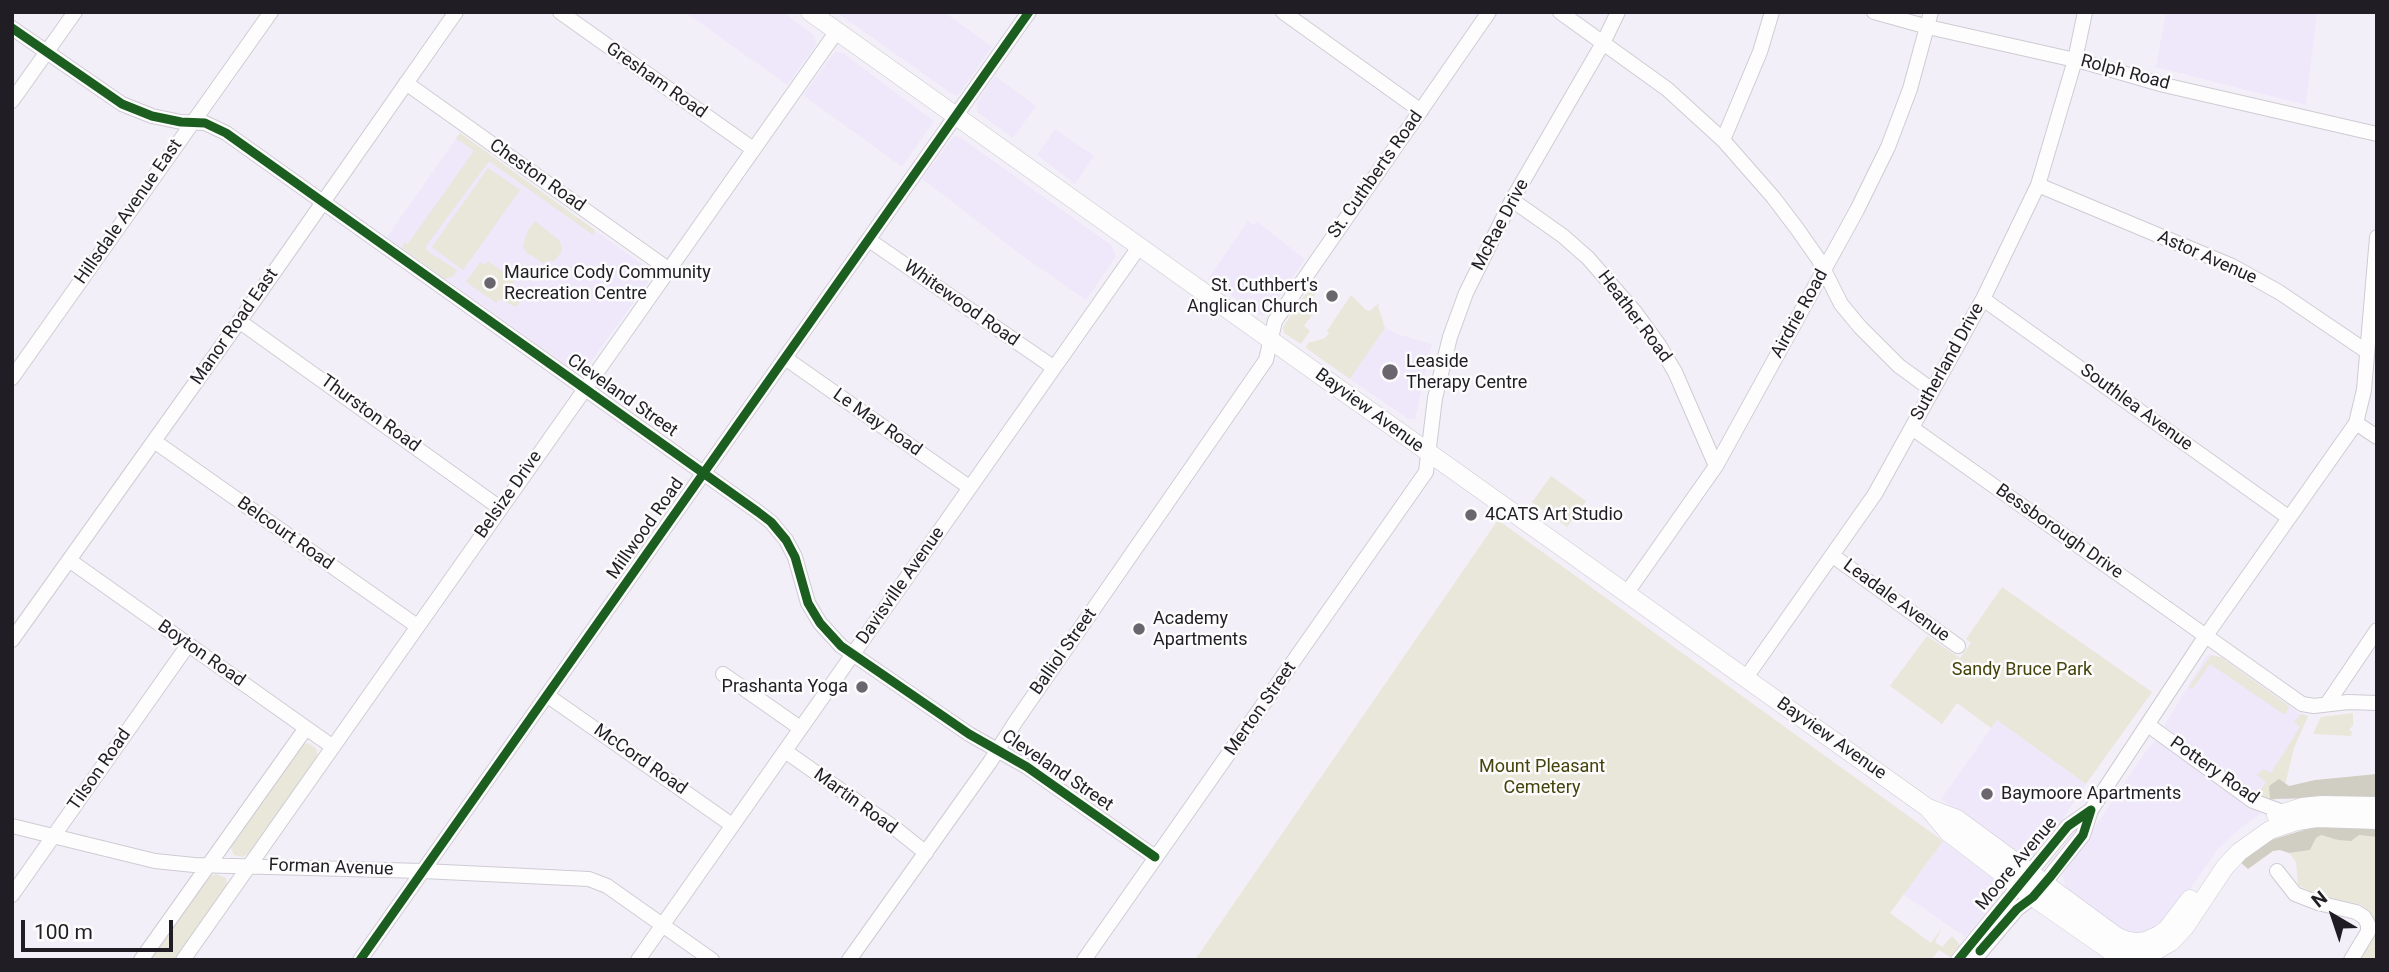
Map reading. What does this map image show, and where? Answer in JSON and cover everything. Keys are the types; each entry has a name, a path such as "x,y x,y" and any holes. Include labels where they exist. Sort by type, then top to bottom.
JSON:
{"main road":[{"name":"Bayview Avenue","path":"810,12 1928,808 1957,819 2109,950 2122,951 2136,942 2150,951"},
{"path":"2150,951 2217,859 2250,828 2283,812 2322,805 2377,806"},
{"path":"2150,951 2178,936 2225,867 2256,838 2286,824 2307,819 2377,820"}],"street":[{"path":"12,101 75,12"},
{"name":"Hillsdale Avenue East","path":"12,378 271,12"},
{"name":"Manor Road East","path":"12,640 456,12"},
{"name":"Gresham Road","path":"559,12 753,149"},
{"name":"Millwood Road","path":"360,960 1029,12"},
{"path":"1283,12 1421,111"},
{"name":"St. Cuthberts Road","path":"1271,341 1275,321 1489,12"},
{"path":"1560,12 1667,89 1723,139 1773,197 1819,260 1842,304 1860,327 1899,366 1932,390"},
{"name":"McRae Drive","path":"1429,454 1435,398 1450,337 1466,293 1512,200 1603,43 1618,12"},
{"path":"1723,139 1760,52 1772,12"},
{"name":"Rolph Road","path":"1874,12 1929,20 2164,85 2377,134"},
{"name":"Sutherland Drive","path":"1745,679 1875,494 1983,299 2038,186 2076,60 2085,12"},
{"name":"Airdrie Road","path":"1626,594 1716,466 1857,210 1888,147 1910,89 1929,20"},
{"name":"Cleveland Street","path":"12,28 122,104 152,116 181,122 205,123 226,133 758,512 779,531 794,557 808,603 820,624 853,655 970,734 1027,767 1155,857"},
{"name":"Belsize Drive","path":"183,960 837,31"},
{"name":"Cheston Road","path":"406,83 668,269"},
{"name":"Astor Avenue","path":"2038,186 2232,266 2279,292 2366,351"},
{"name":"Heather Road","path":"1512,200 1563,236 1588,258 1643,323 1675,372 1716,466"},
{"path":"2377,237 2364,390 2356,423 2377,437"},
{"name":"Whitewood Road","path":"869,240 1053,368"},
{"name":"Davisville Avenue","path":"638,960 1139,247"},
{"name":"Southlea Avenue","path":"1983,299 2288,517"},
{"name":"Thurston Road","path":"239,321 500,509"},
{"name":"Balliol Street","path":"849,960 998,750 1266,360 1271,341"},
{"name":"Le May Road","path":"785,358 969,487"},
{"name":"Moore Avenue","path":"1968,957 2017,909 2068,825 2091,810 2205,637 2356,423"},
{"name":"Bessborough Drive","path":"1912,428 2302,704 2314,706 2377,703"},
{"name":"Belcourt Road","path":"154,441 417,626"},
{"name":"Merton Street","path":"1084,960 1426,472 1429,454"},
{"name":"Leadale Avenue","path":"1833,556 1958,646"},
{"name":"Boyton Road","path":"69,560 333,747"},
{"path":"2328,704 2377,630"},
{"name":"Tilson Road","path":"12,895 188,645"},
{"path":"723,674 800,728"},
{"name":"McCord Road","path":"548,696 732,825"},
{"name":"Pottery Road","path":"2148,725 2253,801 2283,812"},
{"path":"141,960 306,728"},
{"name":"Martin Road","path":"785,751 926,853"},
{"name":"Forman Avenue","path":"12,826 155,862 589,879 607,886 712,960"},
{"path":"2277,871 2295,894 2318,903 2356,912 2364,917 2368,932 2351,960"}],"shaded area":[{"path":"685,12 783,12 814,35 816,45 787,85"},
{"path":"836,12 944,12 992,47 955,96"},
{"path":"2166,12 2317,12 2306,105 2156,67"},
{"path":"835,52 843,53 934,121 902,167 803,95"},
{"path":"995,76 1036,106 1013,138 977,112 978,100"},
{"path":"1055,129 1094,156 1075,184 1037,155"},
{"path":"460,133 650,270 651,278 584,371 574,370 387,237"},
{"path":"954,136 960,137 1111,245 1116,256 1086,300 922,179"},
{"path":"1248,221 1254,225 1257,222 1305,259 1270,311 1263,316 1208,279"},
{"path":"1385,328 1432,344 1415,419 1408,419 1350,379"},
{"path":"2209,654 2221,657 2299,713 2306,715 2303,727 2263,799 2256,794 2254,796 2164,726"},
{"path":"1997,720 2086,784 2037,853 2019,854 1941,799"},
{"path":"2157,740 2261,813 2218,849 2164,926 2146,934 2125,932 2065,887 2063,874 2149,747"},
{"path":"2377,774 2377,797 2270,799 2269,786 2279,779 2289,786 2315,780"},
{"path":"2313,827 2377,828 2377,837 2359,835 2351,841 2321,835 2316,838 2310,850 2289,853 2273,851 2248,869 2240,862 2265,842"},
{"path":"1943,841 1994,879 1998,885 1999,894 1995,902 1965,937 1903,894"}],"green space":[{"path":"460,133 595,230 593,235 489,161 426,246 427,251 457,270 454,276 445,279 402,248 404,242 408,244 474,151 456,138"},
{"path":"488,168 520,190 463,270 432,247"},
{"path":"535,221 560,241 562,251 554,261 546,261 544,264 527,254 523,246 528,230"},
{"name":"Maurice Cody Community Recreation Centre","path":"488,261 515,280 512,284 515,286 514,294 523,298 516,307 499,299 496,303 466,282 480,262 485,265"},
{"path":"1309,289 1316,293 1313,298 1321,303 1304,326 1310,331 1301,344 1284,333 1283,327"},
{"path":"1351,295 1370,311 1380,302 1378,306 1385,328 1350,379 1306,348 1308,343 1325,338"},
{"path":"1551,476 1586,501 1567,527 1532,502"},
{"name":"Mount Pleasant Cemetery","path":"1498,520 1943,841 1890,913 1931,943 1942,928 1935,942 1942,947 1952,936 1960,945 1950,957 1939,950 1931,960 1195,960"},
{"name":"Sandy Bruce Park","path":"2002,587 2152,692 2086,784 1997,720 1991,728 1957,703 1942,724 1890,686 1927,636 1960,658 1971,643 1966,639"},
{"path":"2211,655 2222,658 2289,706 2285,715 2210,664 2192,689 2189,687"},
{"path":"2353,713 2353,725 2349,730 2352,732 2351,736 2313,734 2321,717"},
{"path":"2301,714 2308,716 2294,748 2285,785 2274,801 2260,798 2258,794 2266,782 2257,775 2263,769 2271,773 2300,727 2294,722"},
{"path":"308,743 316,748 318,757 252,851 243,857 234,855 230,846 302,745"},
{"path":"2321,835 2338,840 2359,835 2377,837 2377,960 2359,960 2374,934 2369,911 2361,905 2315,894 2298,885 2296,862 2289,853 2310,850 2316,838"},
{"path":"216,874 226,878 226,888 178,960 148,960 206,878"}],"cycle path":[{"path":"360,960 1029,12"},
{"path":"12,28 122,104 152,116 181,122 205,123 226,133 758,512 771,522 786,540 795,557 808,603 820,623 841,646 969,734 1027,767 1155,857"},
{"path":"1980,951 2051,876 2083,835 2091,810"},
{"path":"1958,960 2068,826 2091,810"}],"place":[{"name":"Maurice Cody Community Recreation Centre","path":"490,283"},
{"name":"St. Cuthbert's Anglican Church","path":"1332,296"},
{"name":"Leaside Therapy Centre","path":"1390,372"},
{"name":"4CATS Art Studio","path":"1471,515"},
{"name":"Academy Apartments","path":"1139,629"},
{"name":"Prashanta Yoga","path":"862,687"},
{"name":"Baymoore Apartments","path":"1987,794"}]}
